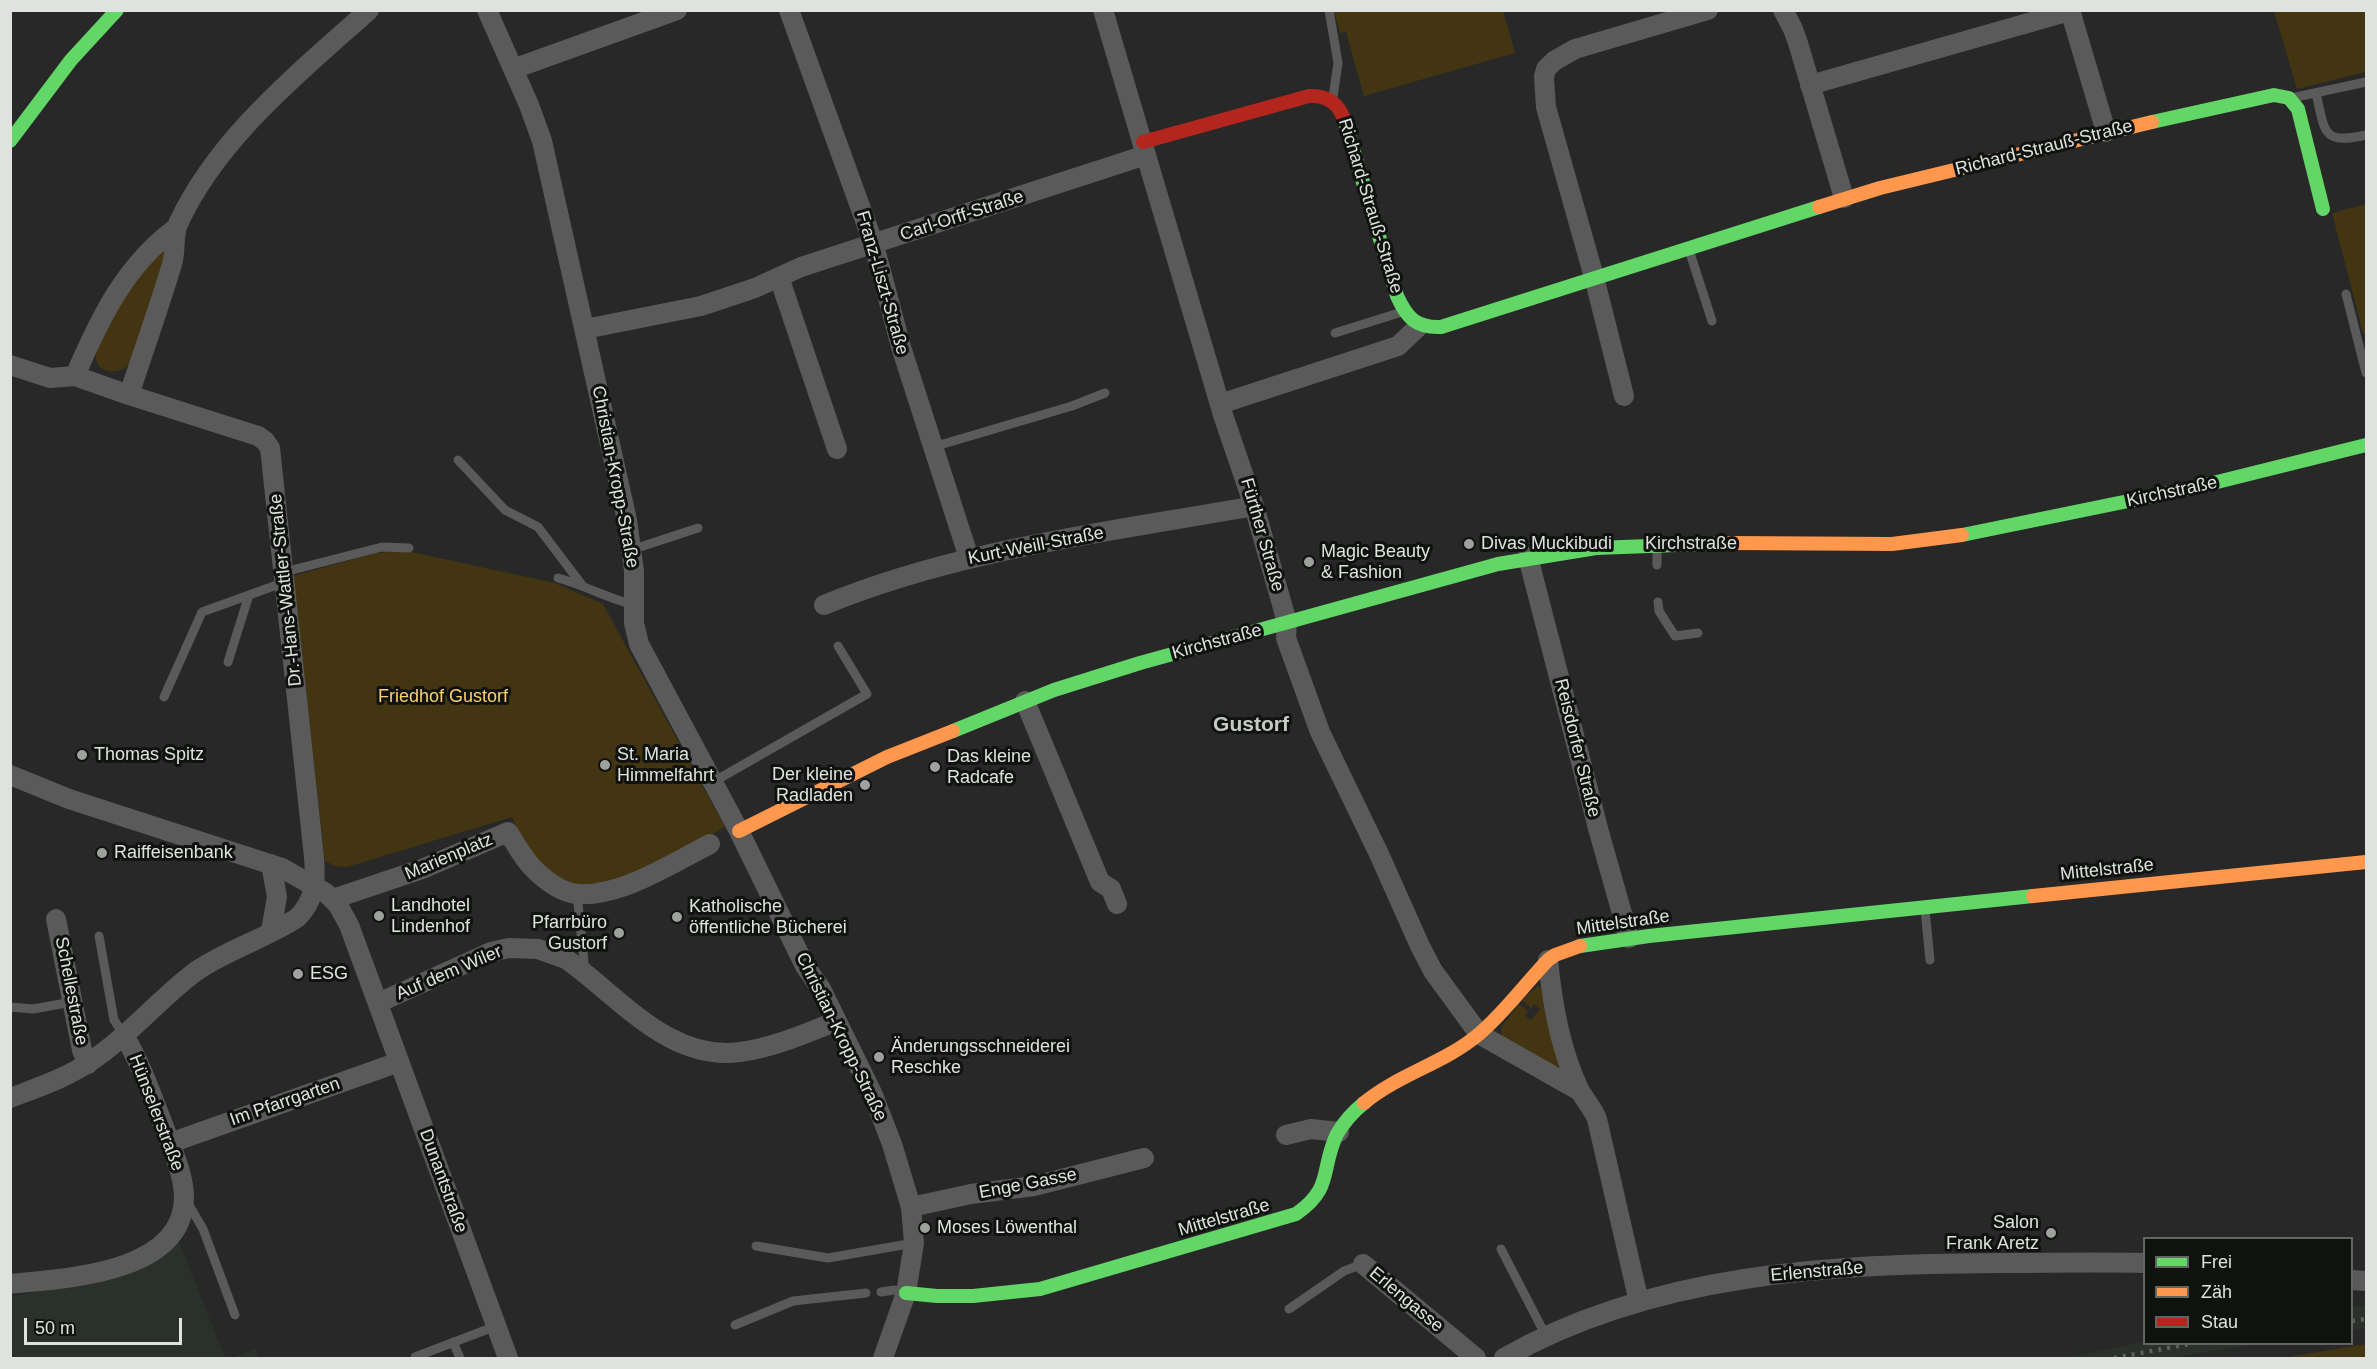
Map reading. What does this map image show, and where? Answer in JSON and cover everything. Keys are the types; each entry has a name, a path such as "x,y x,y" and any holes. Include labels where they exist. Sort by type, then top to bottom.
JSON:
{"street":[{"path":"10,141 71,60 117,10"},
{"path":"75,376 95,329 112,299 149,251 177,228 206,175 232,141 369,10"},
{"name":"Christian-Kropp-Straße","path":"487,10 542,141 625,510 632,550 634,623 639,644 739,831 802,959 837,1021 879,1110 911,1207 914,1243 906,1293 883,1359"},
{"path":"513,69 677,10"},
{"name":"Franz-Liszt-Straße","path":"789,10 874,245 901,346 969,558"},
{"name":"Fürther Straße","path":"1103,10 1220,404 1254,506 1287,622 1286,638 1314,718 1420,946 1441,982 1479,1034"},
{"path":"1624,396 1594,277 1546,107 1543,86 1546,69 1559,57 1575,49 1708,10"},
{"path":"1782,10 1793,28 1844,198"},
{"path":"1810,85 2070,11 2106,132"},
{"name":"Richard-Strauß-Straße","path":"1144,148 1300,97 1317,95 1333,99 1343,114 1397,296 1404,312 1418,327 1441,327 1844,198 2106,132 2274,95 2291,98"},
{"path":"2291,98 2300,115 2324,209"},
{"name":"Carl-Orff-Straße","path":"585,329 701,306 755,288 801,267 874,245 1144,148"},
{"path":"129,395 173,262 177,228"},
{"path":"779,277 837,449"},
{"path":"1220,404 1398,346 1418,327"},
{"name":"Dr.-Hans-Wattler-Straße","path":"10,365 50,378 75,376 258,436 267,442 271,455 313,848 314,885"},
{"name":"Kirchstraße","path":"739,831 887,757 1025,701 1110,671 1528,557 1588,548 1657,544 1892,544 1932,541 2024,524 2175,491 2306,462 2367,445"},
{"name":"Kurt-Weill-Straße","path":"824,605 863,588 969,558 1254,506"},
{"name":"Reisdorfer Straße","path":"1528,557 1629,939"},
{"path":"1025,701 1100,882 1111,889 1117,904"},
{"name":"Auf dem Wiler","path":"10,775 69,799 271,864 314,885 333,899 349,925 378,1003 491,952 524,947 550,952 585,972 657,1031 693,1048 722,1053 741,1052 837,1021"},
{"name":"Marienplatz","path":"333,899 422,869 508,832 537,873 556,886 577,894"},
{"path":"577,894 624,885 710,844"},
{"name":"Mittelstraße","path":"906,1293 920,1296 1007,1293 1040,1289 1288,1218 1303,1211 1320,1194 1339,1132 1359,1108 1377,1093 1457,1050 1479,1034 1548,960 1573,948 1629,939 2367,862"},
{"path":"271,864 277,897 271,932"},
{"name":"Schellestraße","path":"10,1098 88,1064 198,971 289,923 302,913 310,900 314,885"},
{"name":"Schellestraße","path":"56,919 82,1050 88,1064"},
{"path":"1548,960 1557,1022 1578,1090"},
{"name":"Dunantstraße","path":"378,1003 508,1359"},
{"path":"1479,1034 1578,1090 1592,1107 1599,1126 1639,1302"},
{"name":"Hünselerstraße","path":"10,1284 93,1274 124,1265 145,1256 162,1244 174,1230 183,1211 184,1195 170,1143 135,1054 124,1035"},
{"name":"Im Pfarrgarten","path":"170,1143 399,1062"},
{"path":"1286,1135 1311,1129 1339,1132"},
{"name":"Enge Gasse","path":"911,1207 971,1194 1034,1186 1144,1158"},
{"name":"Erlenstraße","path":"1504,1359 1546,1336 1593,1317 1639,1302 1736,1281 1862,1267 1948,1263 2143,1263"},
{"name":"Erlengasse","path":"1363,1264 1476,1359"}],"lane":[{"path":"1329,10 1338,63 1333,99"},
{"path":"2291,98 2367,82"},
{"path":"2316,93 2323,124 2330,134 2340,140 2367,135"},
{"path":"1688,248 1712,321"},
{"path":"2346,294 2367,373"},
{"path":"1335,333 1404,312"},
{"path":"933,447 1072,406 1105,393"},
{"path":"458,460 505,510 538,527 582,585"},
{"path":"632,550 698,528"},
{"path":"1657,544 1657,565"},
{"path":"164,697 202,612 249,595 284,577 382,547 409,548"},
{"path":"558,578 634,605"},
{"path":"228,662 249,595"},
{"path":"1658,602 1659,611 1675,636 1698,633"},
{"path":"713,782 867,694 838,646"},
{"path":"577,894 585,972"},
{"path":"1925,907 1930,960"},
{"path":"99,936 114,1020 124,1035"},
{"path":"10,1007 33,1009 72,1002"},
{"path":"184,1195 203,1229 235,1316"},
{"path":"756,1246 828,1258 914,1243"},
{"path":"1501,1250 1546,1336"},
{"path":"1289,1310 1344,1271 1363,1264"},
{"path":"881,1292 894,1290 906,1293"},
{"path":"735,1325 793,1302 866,1293"},
{"path":"415,1357 496,1326"},
{"path":"453,1342 459,1359"}],"shaded area":[{"path":"179,1241 225,1358 11,1358 11,1296 112,1279 142,1269 168,1254"},
{"path":"2366,1305 2366,1328 2353,1330 2353,1307"},
{"path":"2143,1342 2143,1345 2250,1345 2172,1358 2065,1358"},
{"path":"256,1349 259,1358 230,1358"}],"green space":[{"path":"1334,11 1503,11 1515,53 1364,96 1346,32 1340,33"},
{"path":"2274,11 2366,11 2366,72 2297,89"},
{"path":"2366,204 2366,332 2363,333 2332,213"},
{"path":"171,241 130,363 120,370 103,369 98,365 96,352 108,322 137,278"},
{"name":"Friedhof Gustorf","path":"407,551 555,583 603,604 725,827 647,868 602,884 582,887 566,884 540,864 521,836 512,817 347,867 335,866 325,861 293,576 376,553"},
{"path":"1538,986 1541,988 1562,1063 1554,1068 1502,1039 1501,1027 1519,1004 1528,1011 1525,1016 1531,1020 1540,1009 1534,1004 1531,1008 1522,1000"},
{"path":"2366,1344 2366,1358 2282,1358"}],"railway":[{"path":"2353,1321 2366,1319"},
{"path":"2114,1358 2184,1345"}],"traffic: fast":[{"path":"10,141 71,60 117,10"},
{"path":"2152,122 2274,95 2289,98 2298,109 2323,209"},
{"path":"1344,119 1397,296 1409,316 1425,326 1441,327 1819,207"},
{"path":"1962,535 2197,487 2366,445"},
{"path":"953,731 1054,690 1140,663 1498,564 1596,548 1730,543"},
{"path":"1580,946 1649,936 2033,896"},
{"path":"906,1293 973,1296 1040,1289 1296,1214 1316,1195 1337,1134 1349,1117 1364,1103"}],"traffic: slow":[{"path":"1819,207 1880,188 2152,122"},
{"path":"1730,543 1892,544 1962,535"},
{"path":"739,831 887,757 953,731"},
{"path":"2033,896 2366,862"},
{"path":"1364,1103 1392,1084 1466,1044 1497,1017 1548,960 1580,946"}],"traffic: jam":[{"path":"1143,142 1309,96 1331,101 1339,109 1344,119"}],"place":[{"name":"Divas Muckibudi","path":"1469,544"},
{"name":"Magic Beauty & Fashion","path":"1309,562"},
{"name":"Thomas Spitz","path":"82,755"},
{"name":"St. Maria Himmelfahrt","path":"605,765"},
{"name":"Das kleine Radcafe","path":"935,767"},
{"name":"Der kleine Radladen","path":"865,785"},
{"name":"Raiffeisenbank","path":"102,853"},
{"name":"Landhotel Lindenhof","path":"379,916"},
{"name":"Katholische öffentliche Bücherei","path":"677,917"},
{"name":"Pfarrbüro Gustorf","path":"619,933"},
{"name":"ESG","path":"298,974"},
{"name":"Änderungsschneiderei Reschke","path":"879,1057"},
{"name":"Moses Löwenthal","path":"925,1228"},
{"name":"Salon Frank Aretz","path":"2051,1233"}],"district":[{"name":"Gustorf","path":"1251,725"}]}
